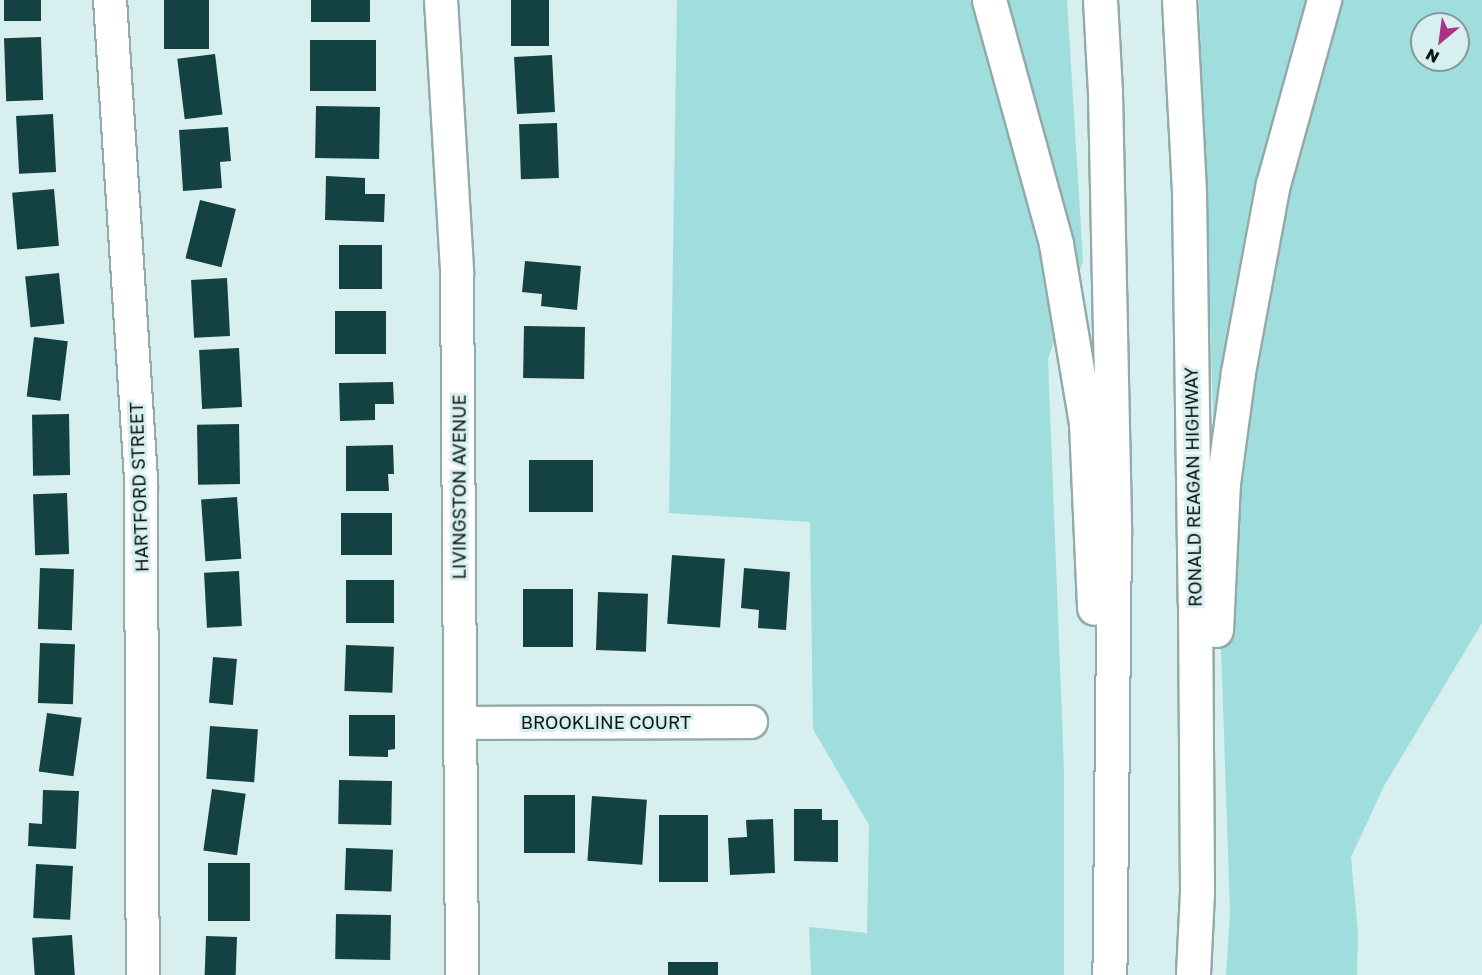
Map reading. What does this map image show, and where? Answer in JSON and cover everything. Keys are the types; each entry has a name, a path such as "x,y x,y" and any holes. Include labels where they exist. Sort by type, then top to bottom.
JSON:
{"highway":[{"path":"989,0 1056,244 1086,423 1090,562 1112,824"},
{"path":"1100,0 1105,93 1114,522 1109,975"},
{"name":"RONALD REAGAN HIGHWAY","path":"1179,0 1189,204 1197,892 1193,975"},
{"path":"1197,892 1215,644 1223,483 1238,372 1273,184 1324,0"}],"street":[{"name":"HARTFORD STREET","path":"110,0 141,484 143,975"},
{"name":"LIVINGSTON AVENUE","path":"441,0 457,273 462,975"},
{"name":"BROOKLINE COURT","path":"460,723 751,722"}],"shaded area":[{"path":"677,0 1067,0 1083,261 1048,359 1064,770 1064,975 811,975 809,927 867,933 869,825 813,729 810,522 669,513"},
{"path":"1199,0 1482,0 1482,623 1384,786 1351,857 1358,933 1357,975 1226,975 1230,912"}],"building":[{"path":"4,0 41,0 41,21 4,21"},
{"path":"164,0 209,0 209,49 164,49"},
{"path":"311,0 370,0 370,22 311,22"},
{"path":"511,0 549,0 549,46 511,46"},
{"path":"41,37 43,100 6,101 4,38"},
{"path":"310,40 376,40 376,91 310,91"},
{"path":"215,54 222,115 185,119 177,59"},
{"path":"552,55 555,112 517,114 514,57"},
{"path":"316,106 380,107 379,159 315,158"},
{"path":"53,114 56,172 19,174 16,116"},
{"path":"557,123 559,178 521,179 519,124"},
{"path":"228,127 231,161 220,162 222,188 183,191 179,130"},
{"path":"326,176 365,178 365,194 385,194 384,222 325,220"},
{"path":"54,189 59,246 17,249 12,193"},
{"path":"200,200 236,209 221,267 185,258"},
{"path":"339,245 382,245 382,289 339,289"},
{"path":"525,261 581,266 577,310 541,306 542,294 522,292"},
{"path":"59,273 64,324 31,327 25,277"},
{"path":"227,278 230,336 194,338 191,280"},
{"path":"335,311 386,311 386,354 335,354"},
{"path":"524,326 585,327 584,379 523,378"},
{"path":"34,337 68,341 60,401 27,397"},
{"path":"239,348 242,407 202,409 199,350"},
{"path":"393,382 394,404 375,404 375,420 340,421 339,383"},
{"path":"69,414 70,475 33,476 32,415"},
{"path":"239,424 240,484 198,485 197,425"},
{"path":"393,445 394,474 388,474 389,491 346,491 346,446"},
{"path":"529,460 593,460 593,512 529,512"},
{"path":"67,493 69,554 35,555 33,494"},
{"path":"237,497 241,559 205,561 201,500"},
{"path":"341,513 392,513 392,555 341,555"},
{"path":"672,555 725,559 720,628 667,624"},
{"path":"40,568 74,569 72,630 38,629"},
{"path":"744,568 790,572 786,630 758,628 759,610 741,608"},
{"path":"239,571 242,626 207,628 204,573"},
{"path":"346,580 394,580 394,623 346,623"},
{"path":"523,589 573,589 573,647 523,647"},
{"path":"598,592 648,594 646,652 596,650"},
{"path":"40,643 75,644 73,704 38,703"},
{"path":"346,645 394,647 392,693 344,691"},
{"path":"213,657 237,659 233,705 209,703"},
{"path":"47,713 82,718 73,776 39,771"},
{"path":"349,715 395,715 395,749 388,750 388,757 349,756"},
{"path":"210,726 258,729 254,782 206,779"},
{"path":"339,780 392,781 391,825 338,824"},
{"path":"212,789 246,794 237,855 203,850"},
{"path":"43,790 79,791 76,849 28,846 29,823 42,824"},
{"path":"524,795 575,795 575,853 524,853"},
{"path":"592,796 647,800 642,865 587,861"},
{"path":"794,809 822,809 822,820 838,820 838,862 794,861"},
{"path":"659,815 708,815 708,882 659,882"},
{"path":"773,819 775,873 730,875 728,838 747,837 746,820"},
{"path":"346,848 393,850 392,892 345,890"},
{"path":"208,863 250,863 250,921 208,921"},
{"path":"36,864 73,866 70,920 33,918"},
{"path":"336,914 391,915 390,960 335,959"},
{"path":"72,935 75,975 35,975 32,938"},
{"path":"206,936 237,937 236,975 205,975"},
{"path":"668,962 718,962 718,975 668,975"}]}
